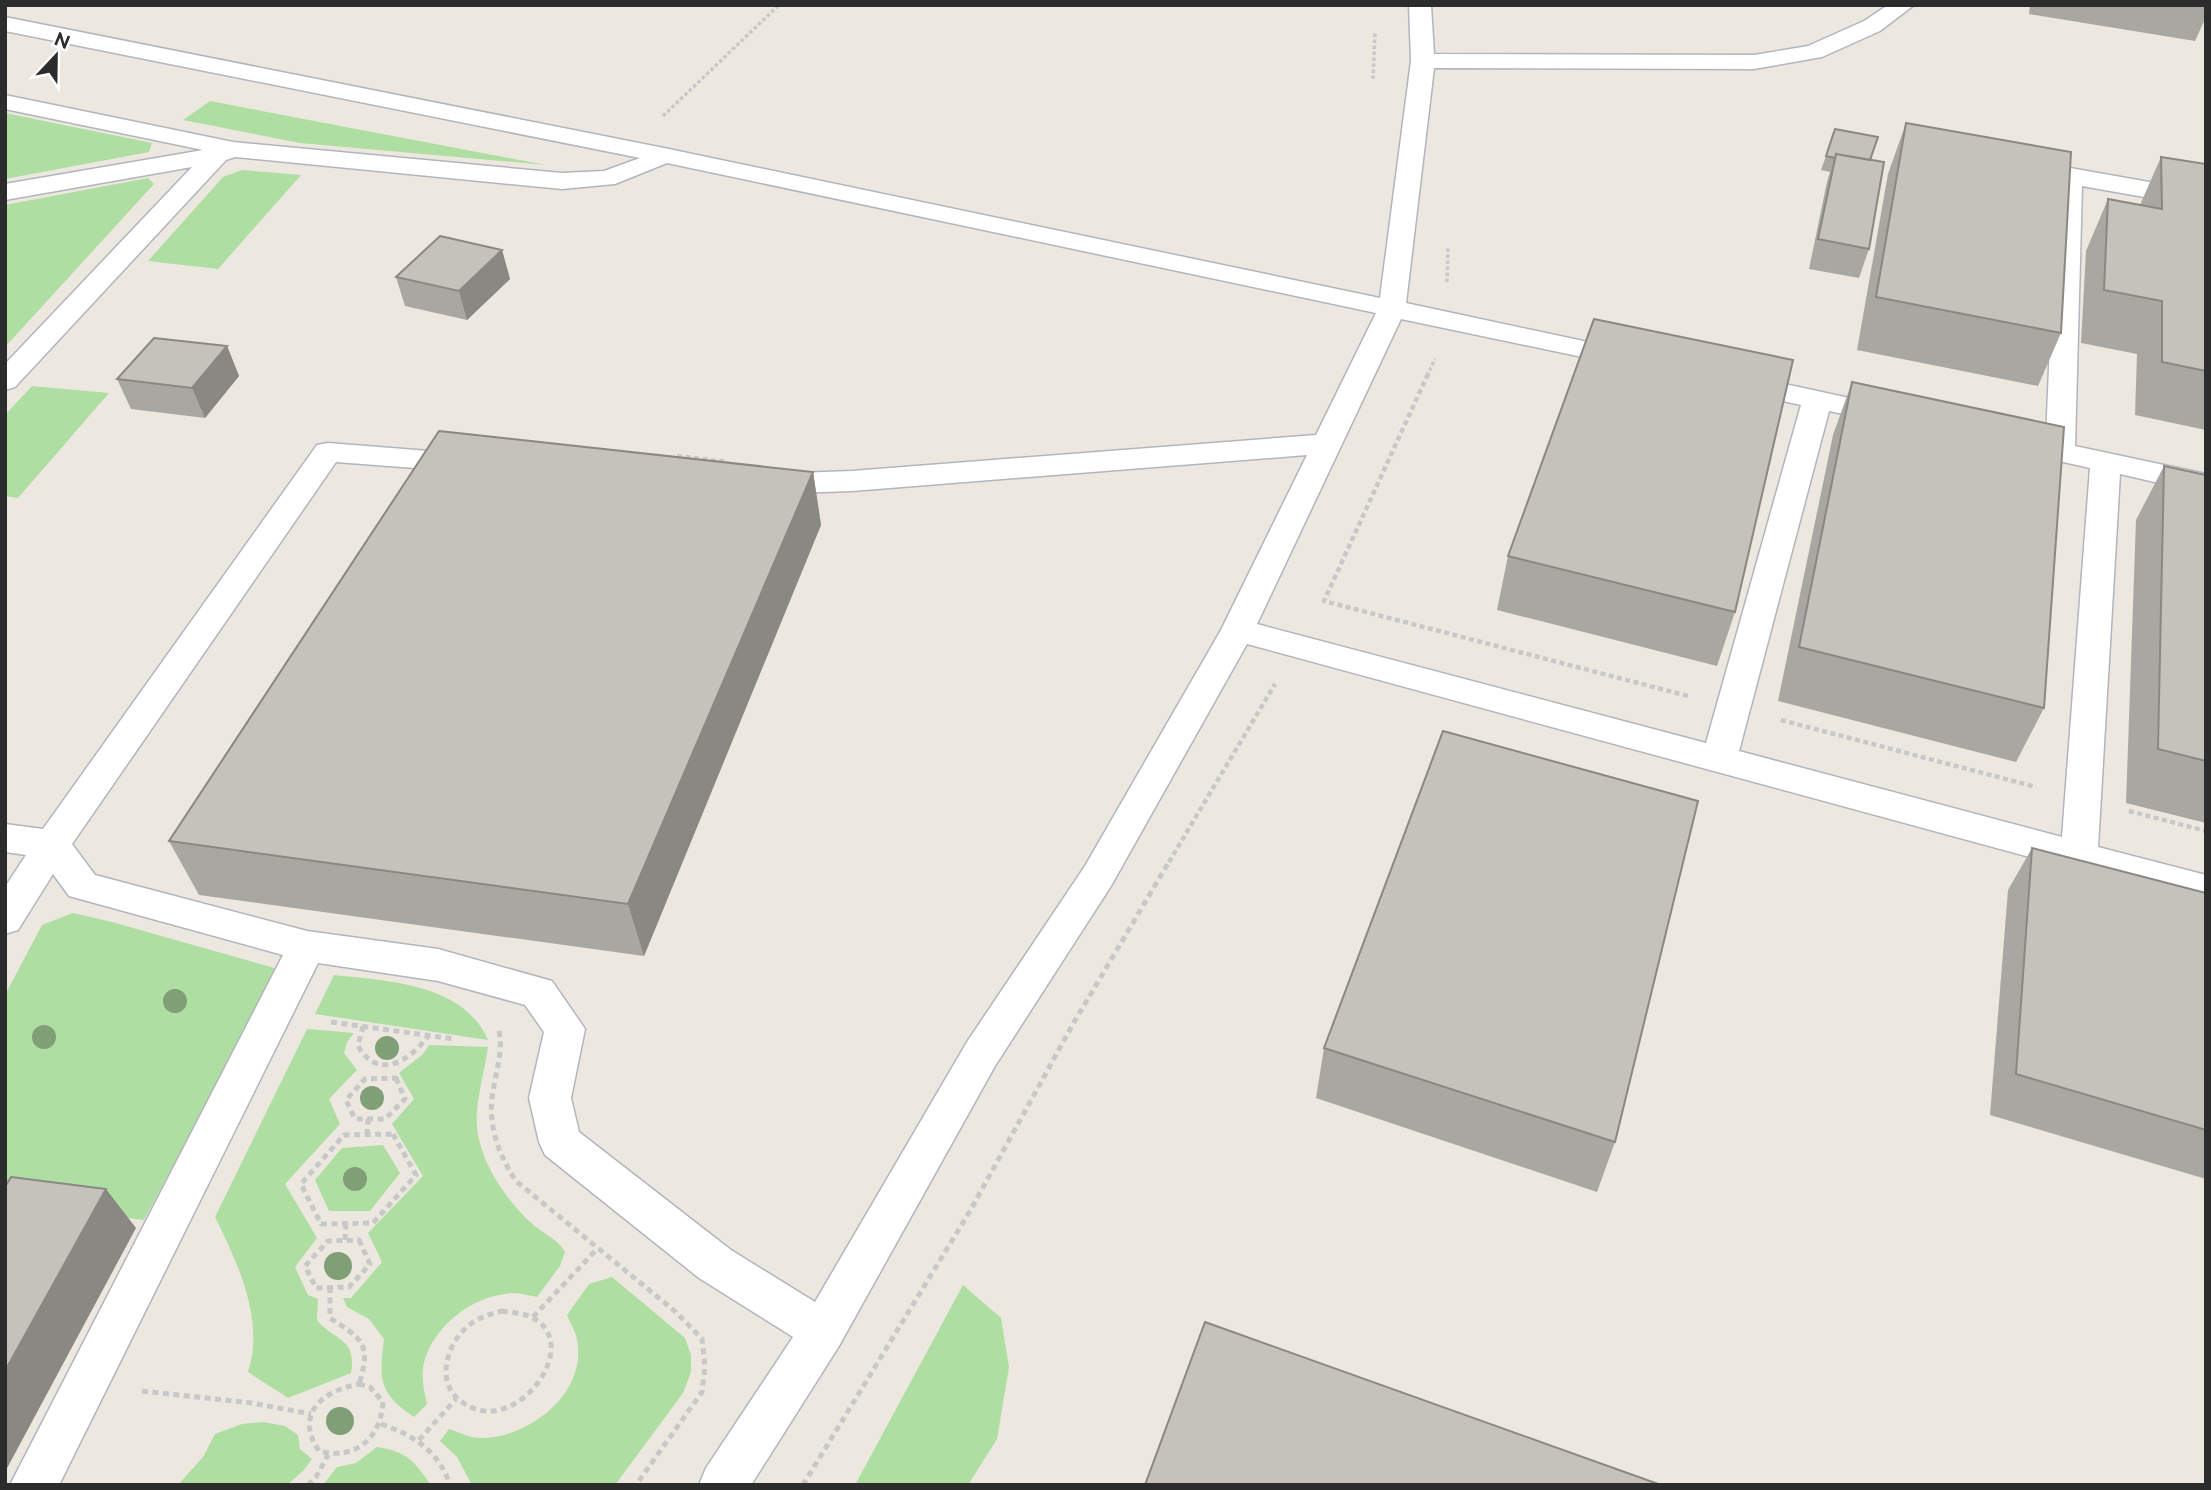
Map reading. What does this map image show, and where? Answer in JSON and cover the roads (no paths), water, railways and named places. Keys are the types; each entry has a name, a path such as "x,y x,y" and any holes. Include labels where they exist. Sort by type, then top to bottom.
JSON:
{"lane":[{"path":"723,1485 823,1331 981,1054 1098,876 1238,630 1392,308 1423,61 1420,5"},
{"path":"1423,61 1754,62 1814,52 1872,26 1903,5"},
{"path":"5,24 664,155 1657,365"},
{"path":"5,102 225,152 562,180 612,178 630,174 664,155"},
{"path":"5,192 225,152"},
{"path":"5,381 225,152"},
{"path":"2060,451 2070,176 2206,200"},
{"path":"1710,377 1911,419"},
{"path":"1719,759 1816,400"},
{"path":"1992,437 2206,484"},
{"path":"741,474 852,481 1326,444"},
{"path":"5,919 52,844 328,452 498,466"},
{"path":"2079,855 2106,461"},
{"path":"1238,630 2206,890"},
{"path":"5,838 52,844 82,886 307,946 438,965 538,992 565,1029 550,1098 560,1142 715,1264 823,1331"},
{"path":"34,1485 307,946"}]}
